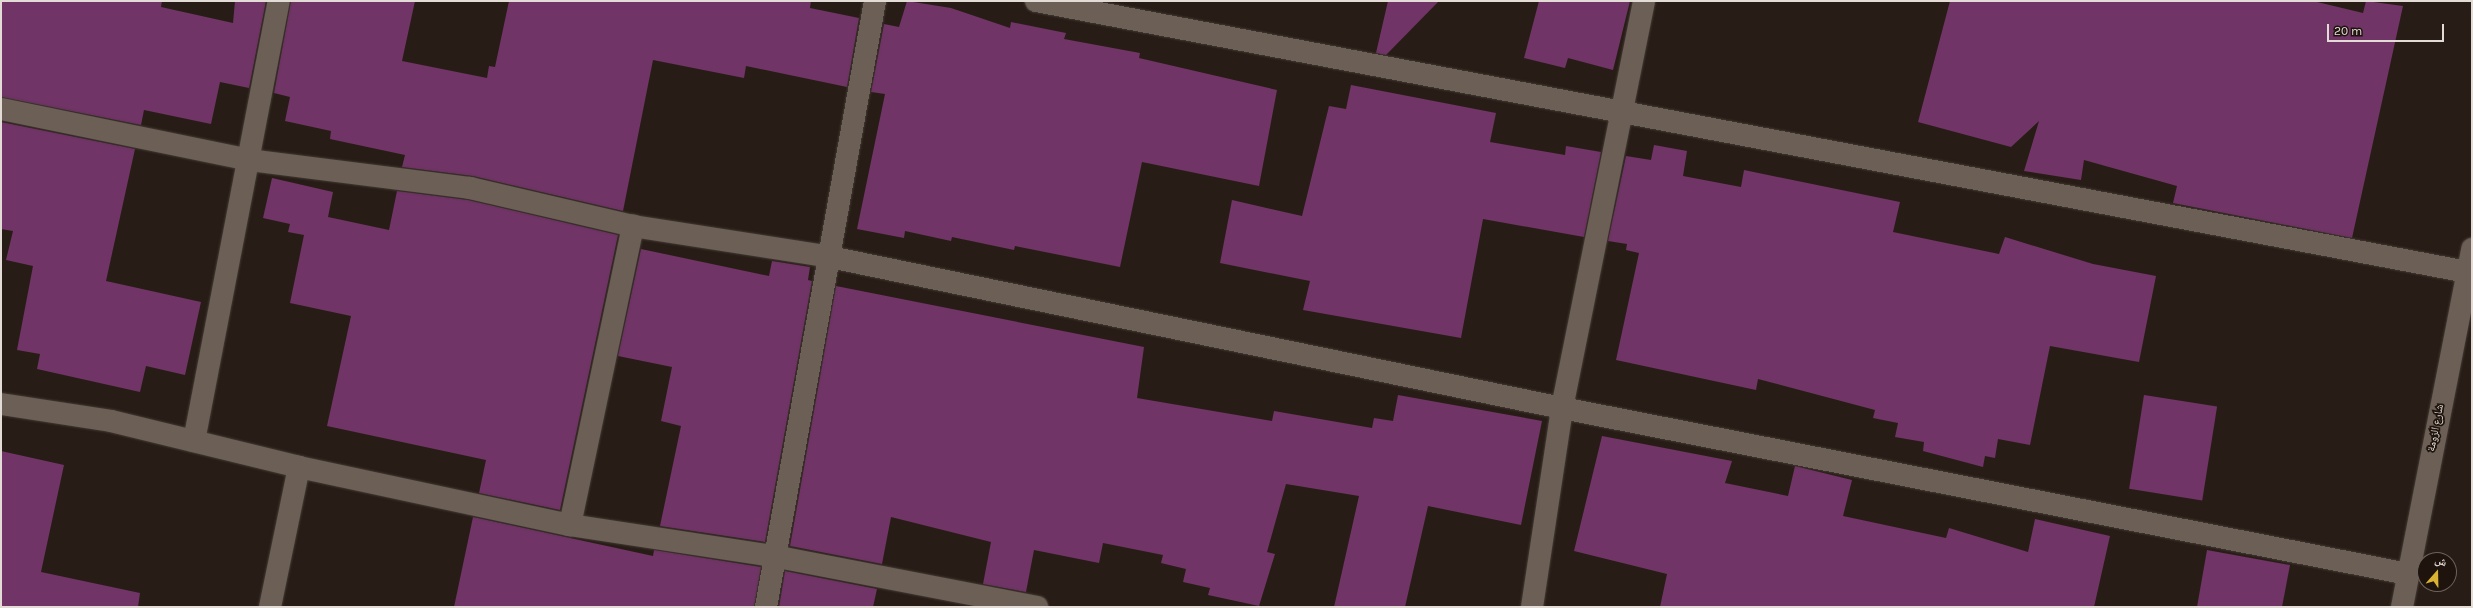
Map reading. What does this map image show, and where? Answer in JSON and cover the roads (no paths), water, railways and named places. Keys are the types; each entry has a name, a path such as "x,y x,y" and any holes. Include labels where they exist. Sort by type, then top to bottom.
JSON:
{"street":[{"path":"194,441 279,1"},
{"path":"766,607 773,556 830,258 876,1"},
{"path":"1036,1 1618,113 2467,272"},
{"path":"1532,607 1562,408 1618,113 1644,1"},
{"path":"1,109 249,160 470,188 634,226 830,258 1562,408 2408,574"},
{"path":"570,524 634,226"},
{"name":"شارع الزومة","path":"2402,607 2472,248"},
{"path":"1,404 111,421 299,467 570,524 773,556 1037,607"},
{"path":"270,607 299,467"}]}
